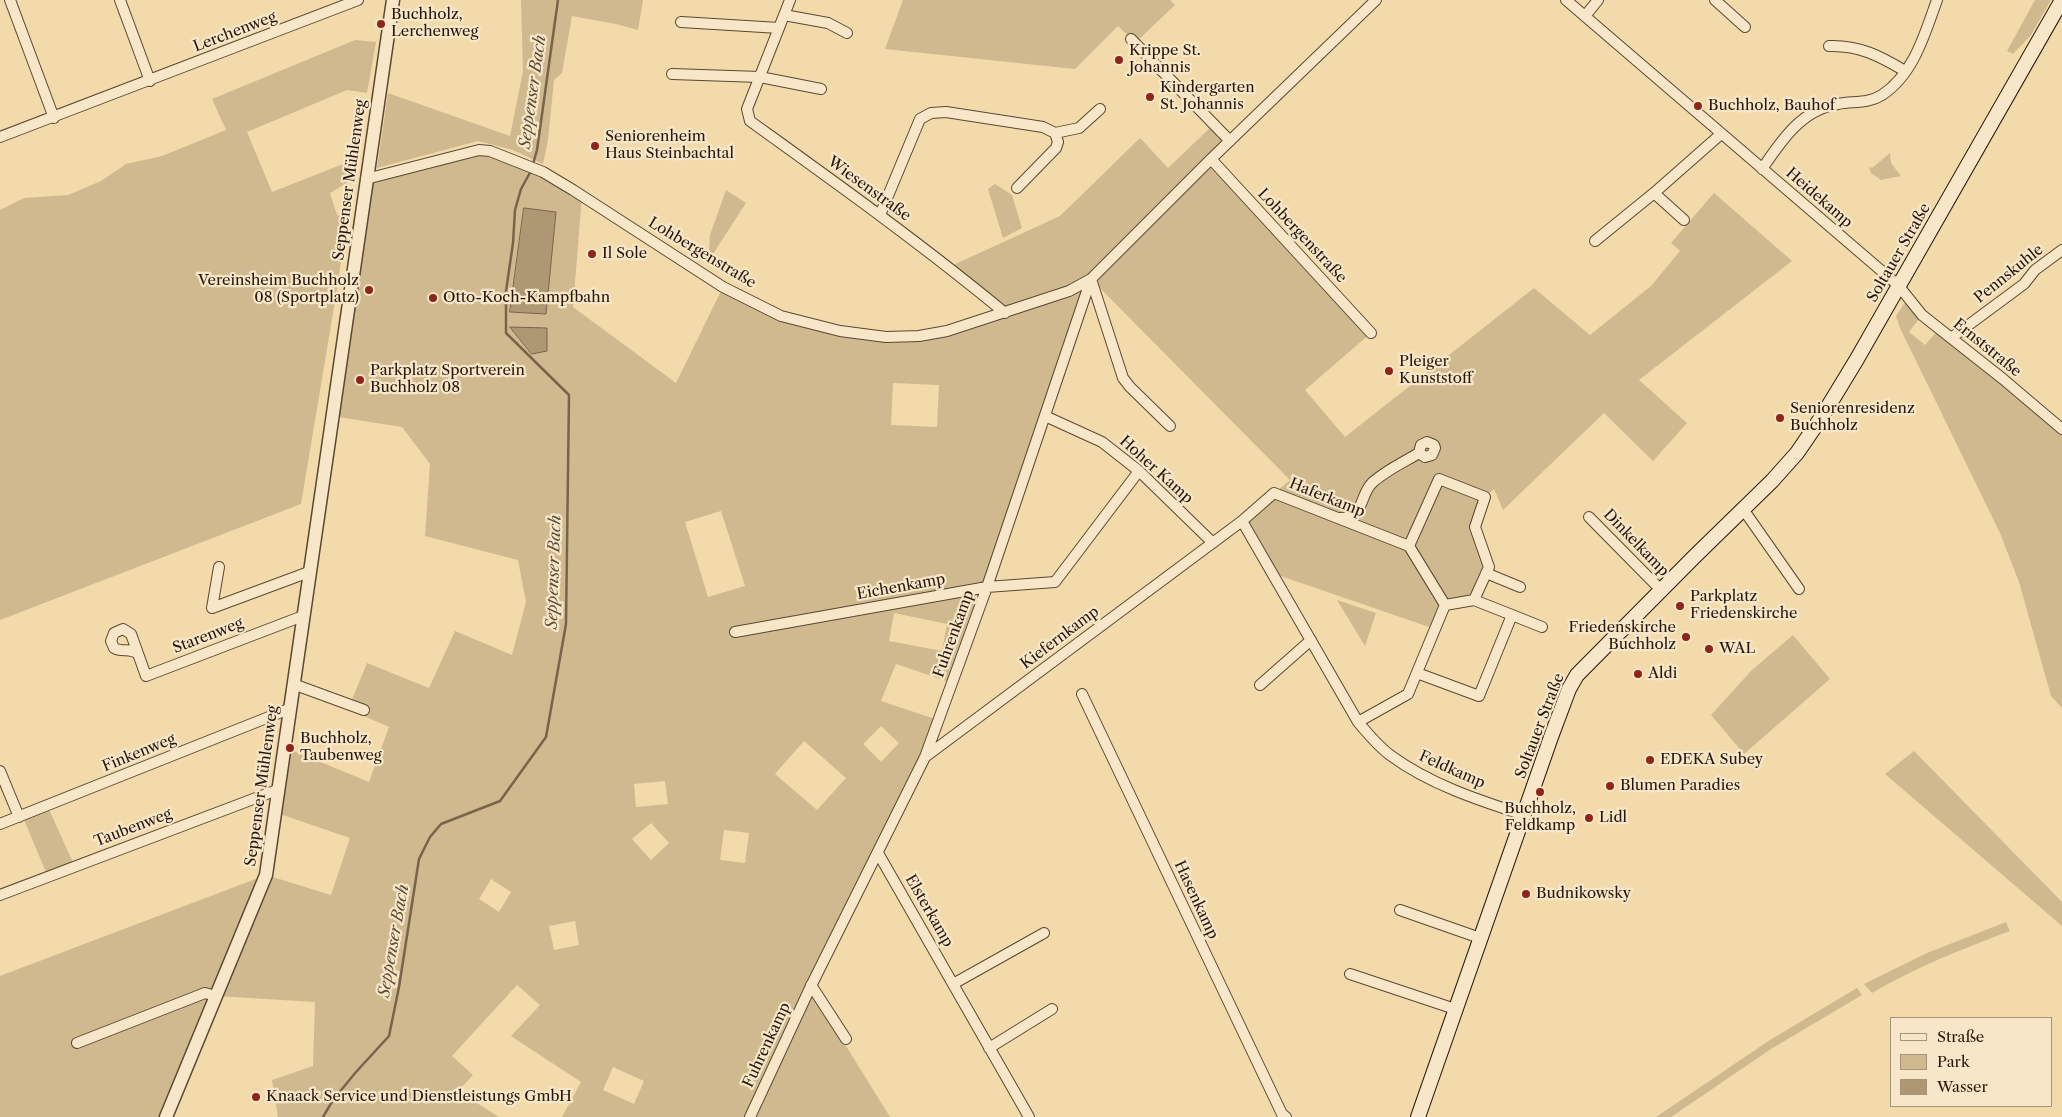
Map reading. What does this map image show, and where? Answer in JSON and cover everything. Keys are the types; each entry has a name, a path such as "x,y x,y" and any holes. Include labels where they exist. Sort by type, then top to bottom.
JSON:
{"main road":[{"name":"Soltauer Straße","path":"1418,1117 1562,706 1577,675 1797,453 1823,415 1939,217 2062,0"}],"street":[{"path":"10,0 54,118"},
{"path":"120,0 150,81"},
{"name":"Lerchenweg","path":"0,137 150,81 339,3 358,0"},
{"name":"Seppenser Mühlenweg","path":"166,1117 266,876 393,0"},
{"name":"Wiesenstraße","path":"790,0 747,109 750,121 880,215 949,267 1005,313"},
{"name":"Lohbergenstraße","path":"366,179 479,150 490,151 543,172 703,275 781,316 840,332 886,337 919,336 947,331 1005,313 1069,291 1091,279 1211,159 1376,0"},
{"name":"Heidekamp","path":"1566,0 1898,285"},
{"path":"1585,16 1598,0"},
{"path":"1714,0 1745,27"},
{"path":"1762,169 1782,140 1810,113 1832,104 1873,100 1890,89 1905,71 1921,44 1937,0"},
{"path":"784,15 828,23 847,33"},
{"path":"681,22 779,28"},
{"path":"1131,39 1230,141"},
{"path":"1830,46 1845,45 1864,49 1879,55 1905,71"},
{"path":"672,74 760,77 821,89"},
{"path":"880,215 920,119 931,113 946,112 1034,125 1055,133 1079,128 1100,109"},
{"path":"1017,188 1056,148 1058,142 1055,133"},
{"path":"1594,241 1654,193 1721,134"},
{"name":"Lohbergenstraße","path":"1211,159 1371,333"},
{"path":"1654,193 1684,220"},
{"name":"Pennskuhle","path":"1951,338 2024,284 2035,270 2062,250"},
{"path":"1091,279 1123,378 1170,426"},
{"name":"Fuhrenkamp","path":"750,1117 811,985 925,757 987,588 1091,279"},
{"name":"Ernststraße","path":"1898,285 1922,315 2003,379 2062,429"},
{"name":"Hoher Kamp","path":"1045,416 1102,442 1139,471 1213,543"},
{"path":"1338,518 1352,517 1360,508 1368,488 1374,482 1419,453"},
{"name":"Eichenkamp","path":"735,632 987,588 1055,582 1139,471"},
{"path":"1445,605 1409,546 1438,479 1485,497 1475,527 1489,567 1474,600"},
{"name":"Haferkamp","path":"1242,521 1274,493 1409,546"},
{"path":"1743,509 1799,588"},
{"name":"Dinkelkamp","path":"1590,517 1661,590"},
{"path":"1213,543 1242,521"},
{"name":"Feldkamp","path":"1242,521 1358,722 1389,754 1410,769 1438,784 1524,815"},
{"name":"Kiefernkamp","path":"925,757 1213,543"},
{"path":"219,567 212,608 309,572"},
{"path":"1486,573 1520,587"},
{"path":"1445,605 1474,600 1542,627"},
{"path":"1358,722 1408,694 1445,605"},
{"path":"1417,673 1479,696 1512,615"},
{"name":"Starenweg","path":"138,654 146,676 303,616"},
{"path":"1260,686 1311,640"},
{"path":"293,684 364,710"},
{"name":"Hasenkamp","path":"1082,694 1282,1114 1286,1117"},
{"name":"Finkenweg","path":"0,824 289,709"},
{"path":"0,771 19,816"},
{"name":"Taubenweg","path":"0,895 277,790"},
{"name":"Elsterkamp","path":"878,853 1029,1117"},
{"path":"1400,910 1480,938"},
{"path":"953,984 1044,933"},
{"path":"1350,974 1455,1009"},
{"path":"811,985 846,1039"},
{"path":"77,1043 205,993 216,996"},
{"path":"989,1048 1052,1009"}],"green space":[{"path":"521,0 643,0 638,30 572,16 562,73 554,80 548,140 543,164 513,150 478,141 377,168 388,93 510,136 523,71"},
{"path":"903,0 1170,0 1175,5 1135,43 1118,26 1075,69 885,49"},
{"path":"2035,0 2051,0 2031,35 2013,54 2007,51"},
{"path":"355,40 376,42 367,93 347,90 247,132 272,192 356,159 353,179 330,193 337,215 347,218 301,504 0,620 0,210 24,198 68,195 101,181 126,164 162,156 226,130 212,99"},
{"path":"1214,124 1230,141 1211,159 1371,333 1305,390 1345,437 1534,288 1590,335 1651,286 1680,251 1671,243 1714,193 1792,261 1639,380 1687,423 1653,461 1604,413 1503,510 1494,489 1485,497 1475,527 1489,567 1474,600 1445,605 1435,629 1272,573 1242,521 1290,480 1092,280 952,683 896,664 881,701 938,720 810,988 890,1117 562,1117 581,1082 511,1036 540,1005 517,985 452,1056 473,1075 458,1091 499,1117 278,1117 272,1080 313,1066 315,1002 216,996 166,1115 160,1117 0,1117 0,976 266,875 331,895 350,838 274,812 284,747 369,782 389,727 348,709 367,663 429,688 455,631 512,655 526,602 518,560 425,536 430,464 402,427 332,416 366,179 490,151 582,196 573,307 676,383 723,287 781,316 840,331 919,336 1004,313 949,267 1060,216 1140,138 1168,168","holes":["524,208 556,212 546,314 510,312","893,383 939,385 937,427 891,425","721,511 745,586 708,597 685,522","894,613 947,624 942,651 889,641","881,726 899,743 881,762 863,744","804,741 846,778 817,810 775,774","665,781 668,804 636,807 634,784","651,823 669,843 651,860 632,839","724,830 749,833 745,863 720,860","491,879 511,892 499,912 479,899","575,921 579,945 554,950 549,926","613,1067 644,1081 634,1104 603,1090"]},
{"path":"1890,153 1891,163 1901,176 1881,180 1871,173 1869,167 1872,168"},
{"path":"995,184 1012,195 1022,228 1003,238 988,189"},
{"path":"726,190 746,203 713,254 709,251 710,235"},
{"path":"1908,298 1922,315 1909,332 1925,345 1939,329 2062,429 2062,708 2051,696 2019,582 2000,533 1900,328 1896,316"},
{"path":"1337,600 1376,613 1365,646"},
{"path":"1793,635 1830,679 1744,754 1711,715 1752,670"},
{"path":"1914,751 2062,902 2062,926 1885,774"},
{"path":"47,805 75,867 48,877 22,815"},
{"path":"2006,922 2010,931 1922,967 1872,993 1864,984 1927,953"},
{"path":"1857,988 1862,995 1771,1049 1671,1117 1656,1117 1770,1040"}],"water":[{"path":"524,208 556,212 546,314 510,312"},
{"path":"510,327 547,328 547,351 532,354"}],"waterway":[{"name":"Seppenser Bach","path":"533,164 537,150 558,0"},
{"name":"Seppenser Bach","path":"323,1117 333,1100 389,1036 399,987 419,859 430,837 441,824 500,801 546,737 566,624 569,395 506,333 506,291 513,243 515,210 521,189 532,169"}],"place":[{"name":"Buchholz, Lerchenweg","path":"381,24"},
{"name":"Krippe St. Johannis","path":"1119,60"},
{"name":"Kindergarten St. Johannis","path":"1150,97"},
{"name":"Buchholz, Bauhof","path":"1698,106"},
{"name":"Seniorenheim Haus Steinbachtal","path":"595,146"},
{"name":"Il Sole","path":"592,254"},
{"name":"Vereinsheim Buchholz 08 (Sportplatz)","path":"369,290"},
{"name":"Otto-Koch-Kampfbahn","path":"433,298"},
{"name":"Pleiger Kunststoff","path":"1389,371"},
{"name":"Parkplatz Sportverein Buchholz 08","path":"360,380"},
{"name":"Seniorenresidenz Buchholz","path":"1780,418"},
{"name":"Parkplatz Friedenskirche","path":"1680,606"},
{"name":"Friedenskirche Buchholz","path":"1686,637"},
{"name":"WAL","path":"1709,649"},
{"name":"Aldi","path":"1638,674"},
{"name":"Buchholz, Taubenweg","path":"290,748"},
{"name":"EDEKA Subey","path":"1650,760"},
{"name":"Blumen Paradies","path":"1610,786"},
{"name":"Buchholz, Feldkamp","path":"1540,792"},
{"name":"Lidl","path":"1589,818"},
{"name":"Budnikowsky","path":"1526,894"},
{"name":"Knaack Service und Dienstleistungs GmbH","path":"256,1097"}]}
